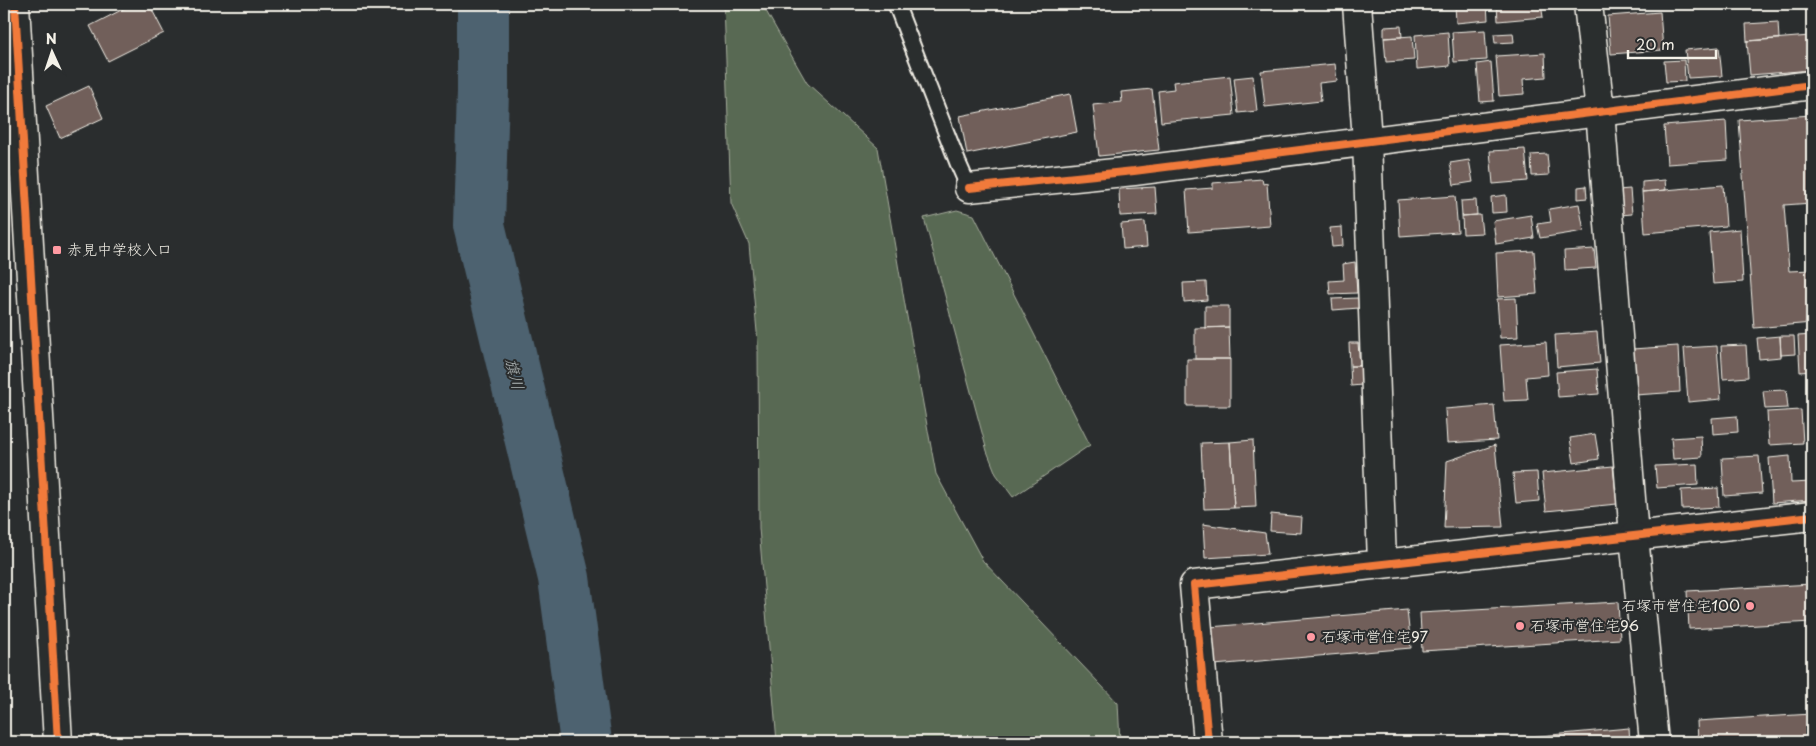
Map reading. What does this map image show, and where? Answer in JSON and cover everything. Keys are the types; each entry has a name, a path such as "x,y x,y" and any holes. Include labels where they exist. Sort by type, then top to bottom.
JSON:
{"street":[{"path":"15,4 11,52 58,742"},
{"path":"1357,4 1367,140 1382,563"},
{"path":"1588,4 1600,111 1634,536 1654,742"},
{"path":"969,188 1134,170 1812,85"},
{"path":"1208,742 1194,585 1812,516"}],"lane":[{"path":"896,4 969,188"}],"green space":[{"path":"724,4 762,4 807,83 878,148 936,474 983,561 1118,703 1120,742 777,742 759,528 758,343 749,244 731,203"},
{"path":"957,210 974,215 1090,445 1013,497 996,474 987,451 924,218"}],"building":[{"path":"133,4 149,4 164,33 108,61 90,26"},
{"path":"1455,4 1487,4 1488,20 1456,23"},
{"path":"1497,4 1541,4 1543,17 1498,21"},
{"path":"1603,4 1625,4 1625,6 1604,8"},
{"path":"1660,12 1663,50 1611,54 1608,16"},
{"path":"1778,22 1779,39 1747,41 1746,24"},
{"path":"1401,26 1402,37 1384,38 1384,27"},
{"path":"1485,30 1487,60 1454,62 1452,32"},
{"path":"1448,32 1450,66 1417,69 1415,35"},
{"path":"1513,33 1514,42 1495,43 1494,34"},
{"path":"1412,36 1414,60 1386,62 1384,38"},
{"path":"1810,36 1812,70 1750,75 1747,41"},
{"path":"1719,47 1722,76 1688,78 1685,50"},
{"path":"1545,53 1546,77 1523,79 1524,94 1499,96 1496,56"},
{"path":"1684,60 1685,81 1666,82 1664,61"},
{"path":"1491,62 1494,101 1480,102 1477,64"},
{"path":"1335,64 1337,81 1319,83 1321,101 1265,107 1261,71"},
{"path":"1230,76 1234,115 1161,122 1158,91 1174,89 1173,82"},
{"path":"1253,76 1257,111 1238,113 1234,78"},
{"path":"89,86 103,118 60,138 46,106"},
{"path":"1152,89 1159,150 1099,156 1093,105 1122,102 1121,92"},
{"path":"1070,94 1077,132 967,154 960,116"},
{"path":"1812,115 1812,203 1784,205 1789,271 1812,270 1812,323 1754,328 1739,120"},
{"path":"1726,121 1728,160 1667,164 1664,126"},
{"path":"1525,149 1528,181 1493,184 1490,151"},
{"path":"1547,154 1549,175 1532,176 1531,155"},
{"path":"1469,160 1473,182 1454,185 1450,163"},
{"path":"1262,179 1263,184 1267,183 1270,226 1189,232 1186,190 1213,188 1213,183"},
{"path":"1665,180 1666,190 1642,192 1642,182"},
{"path":"1723,185 1726,226 1645,233 1642,192"},
{"path":"1586,186 1587,198 1578,199 1578,187"},
{"path":"1155,187 1157,214 1120,216 1119,189"},
{"path":"1630,189 1632,214 1620,215 1618,190"},
{"path":"1506,195 1507,212 1492,213 1491,197"},
{"path":"1455,196 1458,232 1400,236 1398,200"},
{"path":"1476,200 1477,215 1462,216 1461,201"},
{"path":"1579,204 1584,231 1540,238 1537,224 1551,222 1549,209"},
{"path":"1480,215 1482,233 1463,234 1462,216"},
{"path":"1531,215 1534,238 1496,244 1493,221"},
{"path":"1145,222 1147,247 1123,249 1121,224"},
{"path":"1342,227 1343,246 1332,247 1330,228"},
{"path":"1740,229 1743,282 1713,284 1709,232"},
{"path":"1594,249 1596,268 1565,270 1564,251"},
{"path":"1534,251 1537,294 1498,297 1496,253"},
{"path":"1355,262 1357,293 1330,294 1329,281 1344,280 1343,264"},
{"path":"1206,282 1207,300 1184,302 1183,283"},
{"path":"1358,298 1359,308 1333,310 1332,299"},
{"path":"1516,298 1518,337 1500,338 1497,299"},
{"path":"1205,306 1229,306 1229,327 1205,328"},
{"path":"1229,327 1230,359 1195,359 1195,328"},
{"path":"1597,332 1600,363 1557,367 1555,335"},
{"path":"1812,335 1812,371 1800,372 1798,336"},
{"path":"1780,336 1794,336 1795,354 1781,355"},
{"path":"1780,336 1781,357 1759,359 1757,338"},
{"path":"1546,342 1548,375 1526,377 1528,400 1504,401 1500,345"},
{"path":"1349,343 1358,343 1360,366 1350,366"},
{"path":"1746,345 1748,377 1723,379 1721,346"},
{"path":"1678,346 1680,392 1635,395 1632,349"},
{"path":"1717,346 1721,399 1688,402 1684,348"},
{"path":"1187,359 1230,359 1230,406 1187,406"},
{"path":"1350,366 1361,366 1362,385 1351,386"},
{"path":"1597,369 1599,394 1558,397 1556,372"},
{"path":"1786,390 1788,408 1765,409 1763,391"},
{"path":"1494,405 1497,440 1447,443 1445,409"},
{"path":"1808,409 1812,409 1812,440 1810,440"},
{"path":"1801,410 1803,443 1769,445 1767,412"},
{"path":"1737,416 1738,432 1713,434 1712,418"},
{"path":"1595,434 1599,459 1574,463 1570,438"},
{"path":"1701,436 1702,457 1673,459 1671,438"},
{"path":"1253,440 1256,507 1234,508 1230,442"},
{"path":"1230,442 1234,508 1204,509 1201,443"},
{"path":"1495,445 1503,527 1444,528 1447,461"},
{"path":"1759,456 1762,493 1724,496 1722,458"},
{"path":"1790,456 1791,483 1812,482 1812,500 1772,503 1769,458"},
{"path":"1697,464 1698,485 1657,488 1655,466"},
{"path":"1613,466 1617,504 1546,511 1542,473"},
{"path":"1537,472 1539,501 1516,503 1513,473"},
{"path":"1718,488 1719,507 1682,509 1681,490"},
{"path":"1271,514 1302,517 1301,533 1270,531"},
{"path":"1203,524 1265,533 1268,554 1205,558"},
{"name":"石塚市営住宅100","path":"1812,584 1812,622 1689,629 1687,591"},
{"name":"石塚市営住宅96","path":"1618,602 1620,639 1422,651 1420,613"},
{"name":"石塚市営住宅97","path":"1407,610 1411,648 1214,665 1210,627"},
{"path":"1812,714 1812,742 1698,742 1697,721"},
{"path":"1629,728 1630,742 1473,742"}],"waterway":[{"name":"旗川","path":"483,4 483,91 479,225 564,578 586,742"}],"cycle path":[{"path":"15,4 58,742"},
{"path":"969,188 1134,171 1812,85"},
{"path":"1208,742 1194,585 1812,516"}],"place":[{"name":"赤見中学校入口","path":"57,250"},
{"name":"石塚市営住宅100","path":"1750,606"},
{"name":"石塚市営住宅96","path":"1520,626"},
{"name":"石塚市営住宅97","path":"1311,637"}]}
